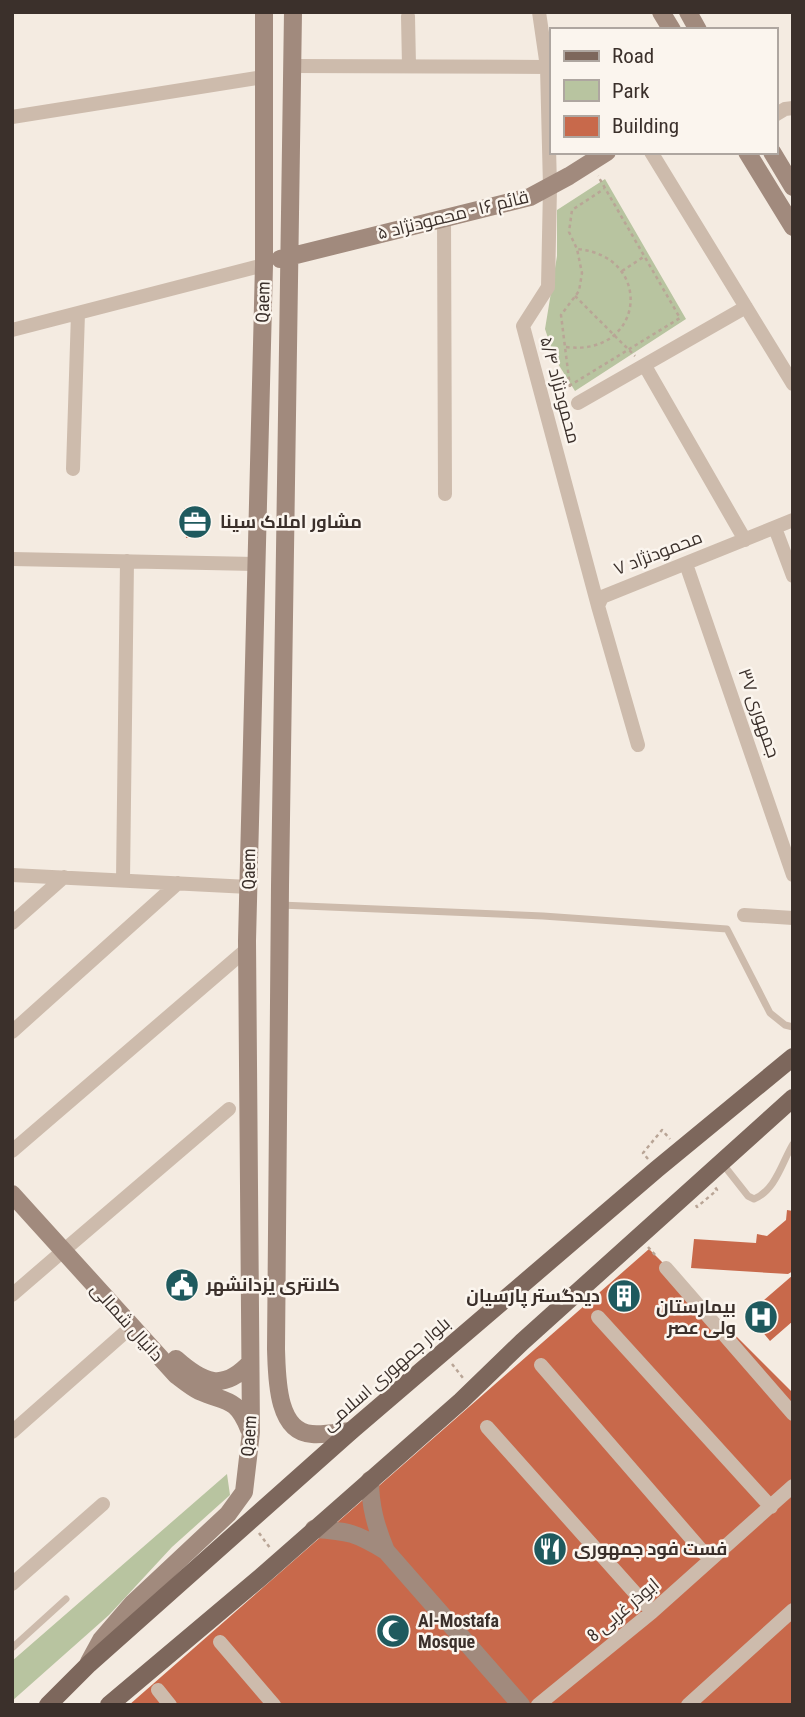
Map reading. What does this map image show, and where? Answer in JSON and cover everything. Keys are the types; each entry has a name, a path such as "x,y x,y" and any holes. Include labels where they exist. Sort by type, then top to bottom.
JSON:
{"main road":[{"name":"Qaem","path":"89,1664 101,1640 133,1603 228,1514 244,1492 251,1432 247,949 264,265 264,12"},
{"name":"Qaem","path":"293,12 280,886 276,1335 278,1391 295,1428 310,1434 351,1431"},
{"path":"661,12 670,28"},
{"path":"688,12 697,28"},
{"name":"قائم ۱۶ - محمودنژاد ۵","path":"264,265 289,256 530,197 604,154"},
{"path":"748,154 793,227"},
{"path":"773,154 793,187"},
{"path":"249,887 280,886"},
{"name":"بلوار جمهوری اسلامی","path":"48,1705 89,1664 351,1431 657,1169 793,1057"},
{"path":"109,1705 473,1389 793,1098"},
{"name":"دانیال شمالی","path":"12,1180 131,1327 170,1361 210,1381 226,1381 237,1377 250,1363"},
{"name":"دانیال شمالی","path":"12,1194 152,1338 197,1390 235,1404 243,1413 251,1432"},
{"path":"370,1480 374,1522 386,1551"},
{"path":"314,1529 360,1535 386,1551 521,1705"}],"street":[{"name":"محمودنژاد ۵/۴","path":"539,12 547,67 550,187 548,287 523,326 598,606"},
{"path":"408,16 409,66"},
{"path":"293,66 547,67"},
{"path":"12,117 263,77"},
{"path":"652,154 793,384"},
{"path":"444,218 445,494"},
{"path":"12,330 264,265"},
{"path":"578,403 746,307"},
{"path":"73,469 78,313"},
{"path":"645,366 745,540"},
{"name":"محمودنژاد ۷","path":"598,606 602,597 608,593 793,520"},
{"path":"775,528 793,576"},
{"path":"12,559 255,564"},
{"path":"123,880 127,561"},
{"name":"جمهوری ۳۷","path":"686,564 792,872"},
{"path":"598,606 638,744"},
{"path":"12,875 249,887"},
{"path":"12,923 64,877"},
{"path":"12,1032 178,883"},
{"path":"744,915 793,918"},
{"path":"12,1151 247,949"},
{"path":"12,1295 229,1109"},
{"path":"666,1268 793,1414"},
{"path":"598,1317 771,1507"},
{"path":"12,1432 131,1327"},
{"path":"541,1364 710,1560"},
{"path":"487,1427 652,1612"},
{"name":"ابوذر غربی 8","path":"538,1705 652,1612 793,1486"},
{"path":"12,1584 103,1504"},
{"path":"688,1705 793,1610"},
{"path":"220,1642 274,1705"},
{"path":"158,1690 170,1705"}],"lane":[{"path":"280,905 543,916 727,929 770,1013 785,1025 793,1027"},
{"path":"722,1163 748,1196 754,1199 760,1197 779,1174 793,1144"},
{"path":"12,1648 66,1599"}],"path":[{"path":"569,386 680,318 590,163"},
{"path":"578,403 569,386 561,315 579,291 582,273 577,249 569,232 572,210 605,189"},
{"path":"566,347 583,349 600,345 615,335 626,321 631,304 629,287 622,271 610,258 594,251 577,249"},
{"path":"622,271 645,256"},
{"path":"575,296 645,366"},
{"path":"643,1153 662,1130"},
{"path":"697,1207 717,1190"},
{"path":"641,1237 666,1268"},
{"path":"442,1354 473,1389"}],"green space":[{"path":"605,179 686,319 575,391 555,359 545,329 557,256 557,210"},
{"path":"227,1474 230,1495 172,1547 109,1615 12,1701 12,1661"}],"building":[{"name":"مشاور املاک سینا","path":"184,508 204,509 204,536 186,538"},
{"name":"بیمارستان ولی عصر","path":"787,1210 793,1211 793,1271 788,1274 691,1268 694,1239 756,1243 757,1234 767,1236 786,1220"},
{"name":"فست فود جمهوری","path":"649,1249 793,1393 793,1705 129,1705"},
{"name":"بیمارستان ولی عصر","path":"793,1275 793,1321 770,1341 748,1314"}],"place":[{"name":"مشاور املاک سینا","path":"195,522"},
{"name":"کلانتری یزدانشهر","path":"182,1285"},
{"name":"دیدگستر پارسیان","path":"624,1296"},
{"name":"بیمارستان ولی عصر","path":"761,1317"},
{"name":"فست فود جمهوری","path":"550,1549"},
{"name":"Al-Mostafa Mosque","path":"393,1631"}]}
